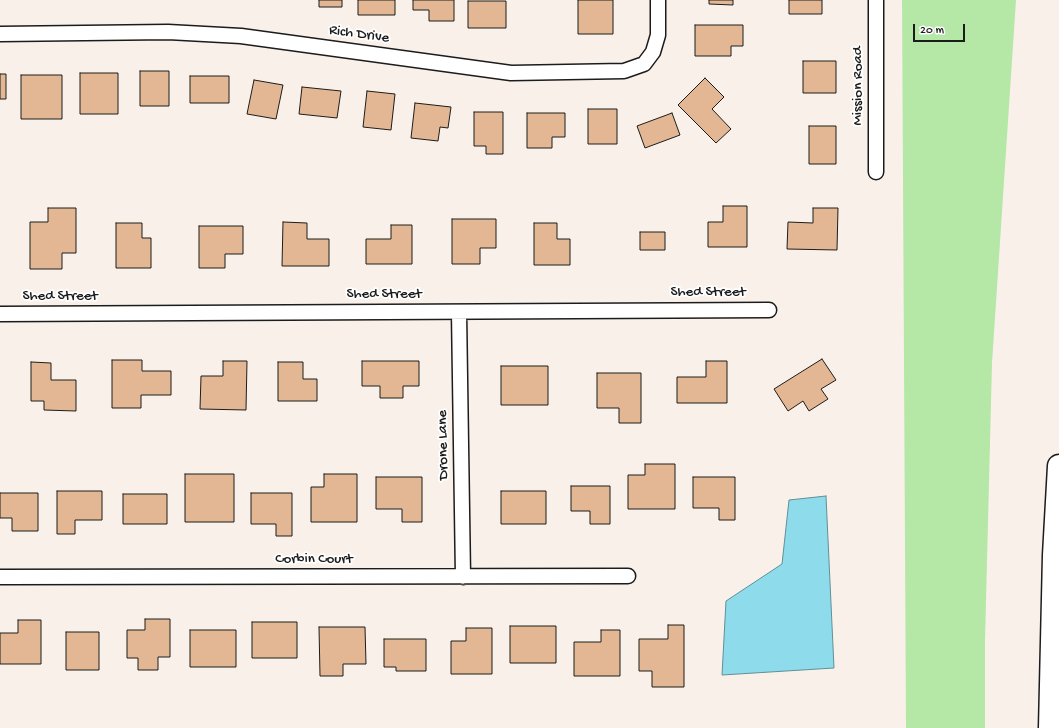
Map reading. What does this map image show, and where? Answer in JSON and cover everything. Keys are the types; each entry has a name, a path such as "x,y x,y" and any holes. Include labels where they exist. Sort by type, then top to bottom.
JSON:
{"highway":[{"path":"1050,728 1054,555 1059,466"}],"street":[{"name":"Rich Drive","path":"0,34 168,32 241,36 511,74 624,71 644,64 653,52 658,35 658,0"},
{"name":"Mission Road","path":"876,0 876,172"},
{"name":"Shed Street","path":"0,314 769,310"},
{"name":"Drone Lane","path":"458,312 463,577"},
{"name":"Corbin Court","path":"0,577 628,576"}],"green space":[{"path":"902,0 1016,0 992,363 985,641 985,728 906,728"}],"water":[{"path":"826,496 834,668 722,675 726,601 782,564 789,500"}],"building":[{"path":"319,0 342,0 342,7 319,7"},
{"path":"358,0 395,0 395,15 358,15"},
{"path":"413,0 454,0 454,21 429,21 429,10 413,10"},
{"path":"578,0 613,0 613,34 578,34"},
{"path":"709,0 733,0 733,5 709,4"},
{"path":"789,0 822,0 822,14 789,14"},
{"path":"468,1 506,1 506,28 468,28"},
{"path":"695,25 743,25 743,46 731,46 731,56 695,56"},
{"path":"803,61 836,61 836,93 803,93"},
{"path":"140,71 169,71 169,106 140,106"},
{"path":"80,73 118,73 118,114 80,114"},
{"path":"0,74 6,74 6,99 0,99"},
{"path":"21,75 62,75 62,119 21,119"},
{"path":"190,76 229,76 229,103 190,103"},
{"path":"705,78 724,97 712,109 731,129 716,143 678,105"},
{"path":"254,80 283,85 276,119 247,114"},
{"path":"302,87 341,91 337,118 299,114"},
{"path":"367,91 395,94 391,130 363,127"},
{"path":"415,103 451,107 448,128 440,127 438,141 411,138"},
{"path":"588,109 617,109 617,144 588,144"},
{"path":"474,112 503,112 503,154 486,154 486,146 474,146"},
{"path":"527,113 565,113 565,137 552,137 552,148 527,148"},
{"path":"672,113 680,135 645,148 637,126"},
{"path":"809,126 836,126 836,164 809,164"},
{"path":"723,206 747,206 747,247 708,247 708,222 723,222"},
{"path":"48,208 76,208 76,253 62,253 62,269 30,269 30,222 48,222"},
{"path":"813,208 838,208 837,250 787,249 788,222 813,223"},
{"path":"452,219 496,219 496,248 480,248 480,264 452,264"},
{"path":"283,222 307,223 307,239 329,239 329,266 282,266"},
{"path":"116,223 142,223 142,238 151,238 151,268 116,268"},
{"path":"534,223 557,223 557,239 570,239 570,265 534,265"},
{"path":"391,225 412,225 412,264 366,264 366,239 391,239"},
{"path":"199,226 243,226 243,254 225,254 225,268 199,268"},
{"path":"640,232 665,232 665,250 640,250"},
{"path":"822,359 836,380 821,389 828,399 809,411 803,401 788,411 774,389"},
{"path":"112,360 142,360 142,371 171,371 171,395 141,395 141,408 112,408"},
{"path":"223,361 247,361 246,410 200,409 201,376 223,376"},
{"path":"362,361 419,361 419,386 403,386 403,398 380,398 380,386 362,386"},
{"path":"706,361 727,361 727,403 677,403 677,377 706,377"},
{"path":"31,362 51,363 51,380 76,380 76,411 44,410 44,401 31,401"},
{"path":"278,362 303,362 303,379 317,379 317,401 278,401"},
{"path":"501,366 548,366 548,405 501,405"},
{"path":"597,373 641,373 641,423 619,423 619,408 597,408"},
{"path":"645,464 675,464 675,509 628,509 628,475 645,475"},
{"path":"185,474 234,474 234,522 185,522"},
{"path":"324,474 357,474 357,522 311,522 311,487 324,487"},
{"path":"376,477 422,477 422,522 402,522 402,509 376,509"},
{"path":"693,477 735,477 735,520 719,520 719,508 693,508"},
{"path":"571,486 610,486 610,524 590,524 590,511 571,511"},
{"path":"57,491 102,491 102,520 75,520 75,534 57,534"},
{"path":"501,491 546,491 546,524 501,524"},
{"path":"0,493 38,493 38,531 12,531 12,518 0,518"},
{"path":"251,493 292,493 292,536 276,536 276,524 251,524"},
{"path":"123,494 167,494 167,524 123,524"},
{"path":"145,619 170,619 170,657 158,657 158,670 138,670 138,658 127,658 127,630 145,630"},
{"path":"18,620 41,620 41,664 0,664 0,633 18,633"},
{"path":"252,622 297,622 297,658 252,658"},
{"path":"668,625 684,625 684,687 652,687 652,671 639,671 639,639 668,639"},
{"path":"510,626 556,626 556,663 510,663"},
{"path":"319,627 365,627 366,664 343,664 343,676 320,676"},
{"path":"466,628 492,628 492,674 451,674 451,641 466,641"},
{"path":"190,630 236,630 236,667 190,667"},
{"path":"601,630 620,630 620,676 574,676 574,642 601,642"},
{"path":"66,632 99,632 99,670 66,670"},
{"path":"384,639 426,639 426,671 396,671 396,667 384,667"}]}
